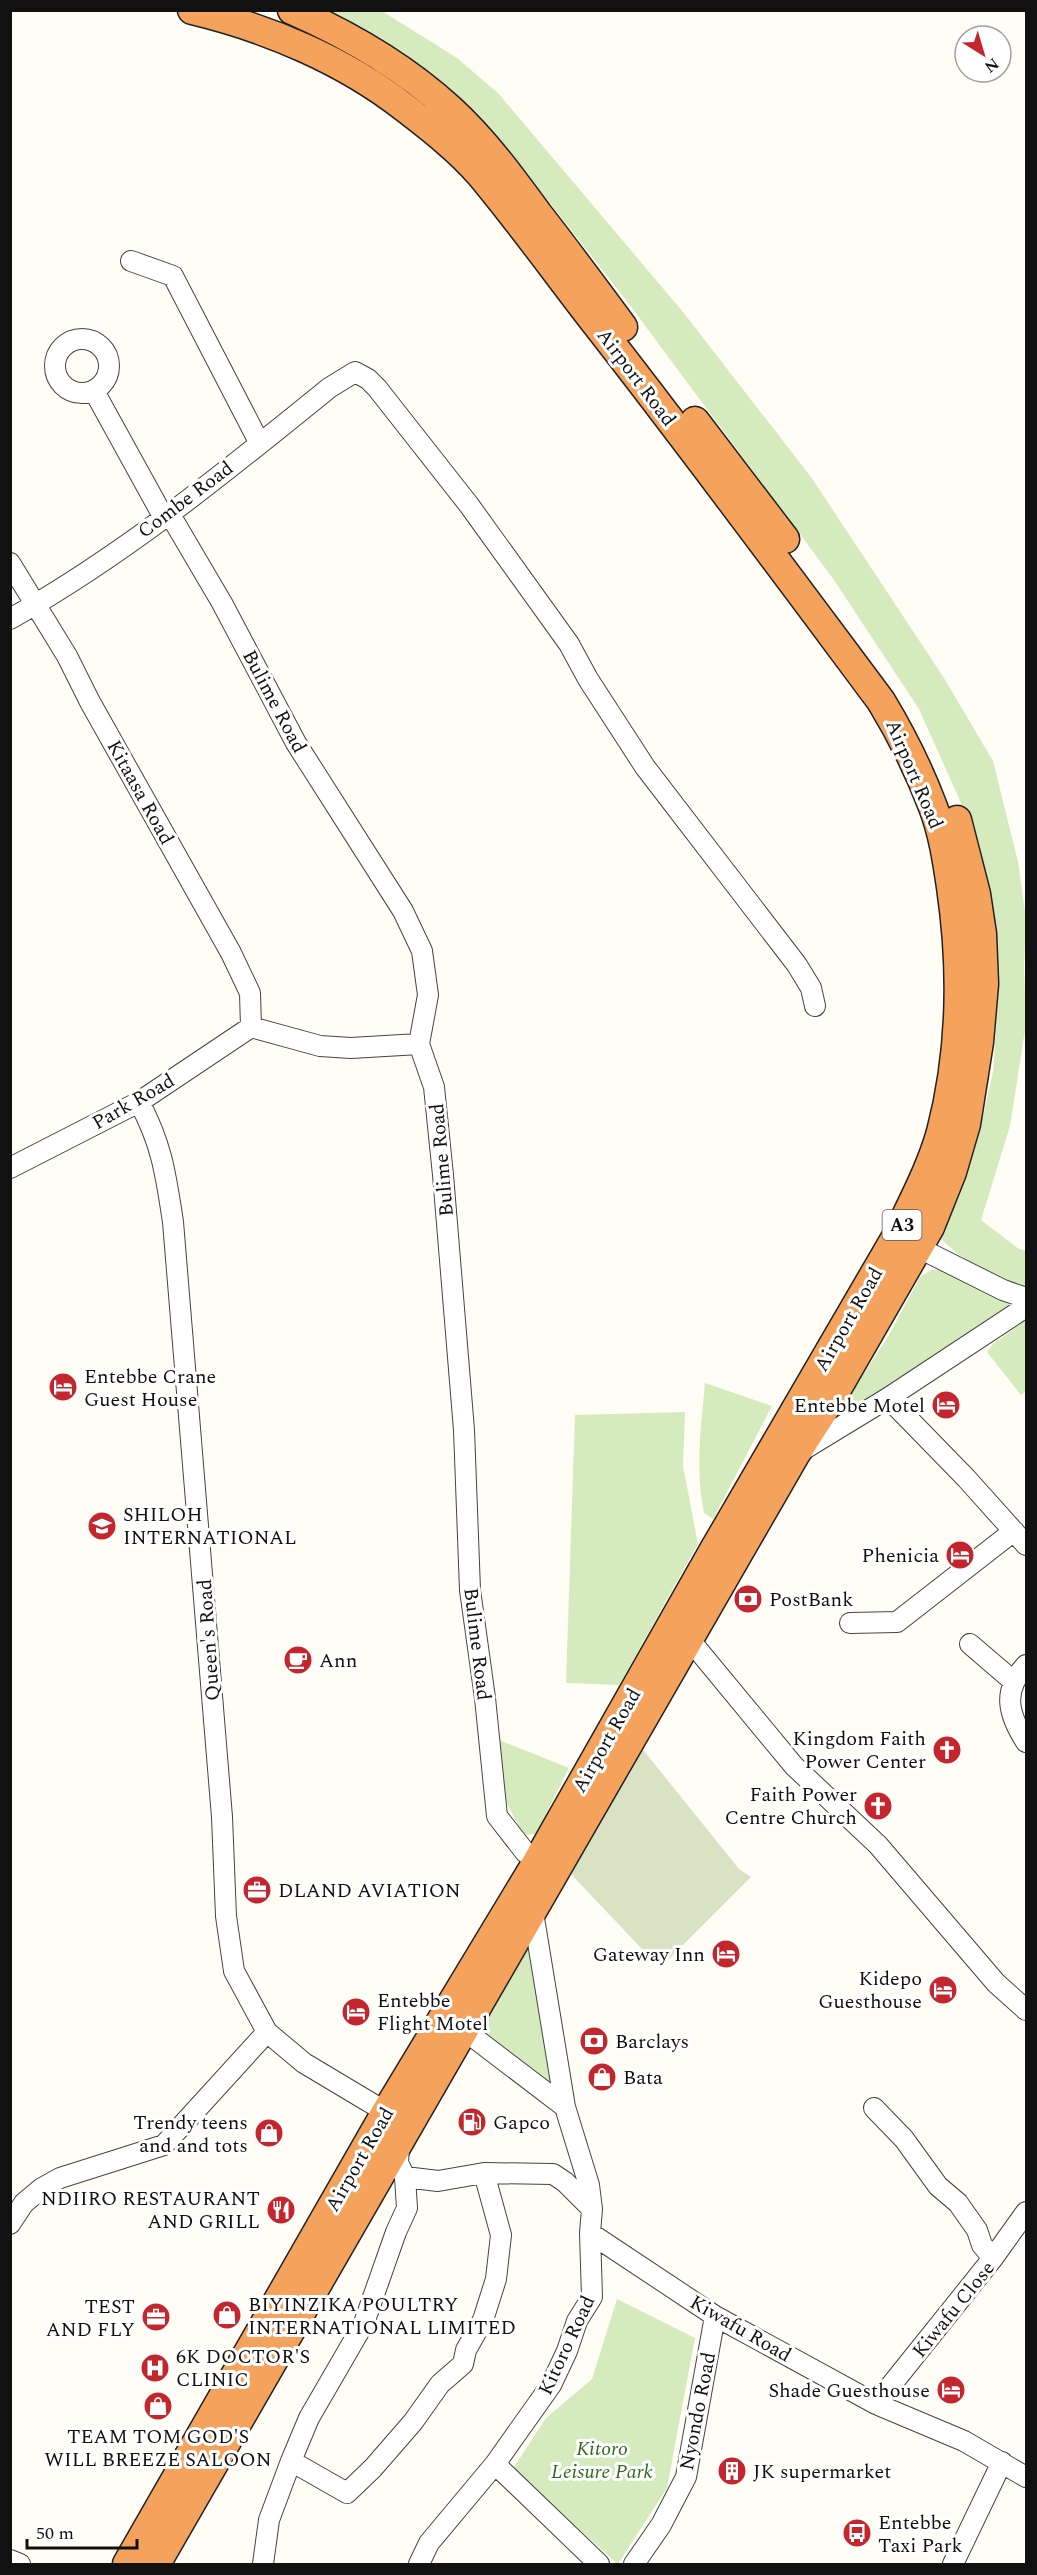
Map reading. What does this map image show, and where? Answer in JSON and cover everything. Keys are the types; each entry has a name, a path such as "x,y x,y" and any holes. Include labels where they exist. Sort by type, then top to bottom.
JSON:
{"highway":[{"name":"Airport Road","path":"127,2565 386,2112 537,1862 596,1780 689,1639 795,1455 834,1394 908,1243 914,1200 940,1134 950,1084 960,1008 957,928 945,848 934,809 899,731 881,701 729,498 507,210 462,156 404,106 336,63 228,19 192,10"},
{"name":"Airport Road","path":"156,2565 348,2228 533,1912 596,1780 761,1467 908,1243 930,1227 952,1172 966,1124 979,1042 984,984 982,934 976,894 950,798 918,728 863,645 510,176 468,126 408,75 381,57 335,30 292,10"}],"street":[{"path":"131,261 173,276 259,442"},
{"name":"Combe Road","path":"10,619 35,605 167,515 329,388 355,372 368,379 405,422 541,605 569,644 588,679 645,767 797,965 811,988 815,1006"},
{"name":"Bulime Road","path":"94,391 222,603 296,743 403,910 422,951 428,995 419,1044 434,1087 443,1174 464,1430 470,1590 485,1698 497,1816 525,1852 537,1862"},
{"name":"Kitaasa Road","path":"10,563 67,656 90,702 231,953 250,993 251,1027"},
{"path":"251,1027 320,1046 351,1048 419,1044"},
{"name":"Park Road","path":"11,1166 139,1102 251,1027"},
{"name":"Queen's Road","path":"139,1102 158,1140 173,1222 222,1817 226,1916 234,1971 267,2032 304,2063 386,2112"},
{"path":"908,1243 1003,1290 1026,1298"},
{"path":"761,1467 776,1464 795,1455 888,1398 1026,1307"},
{"path":"850,1623 897,1622 1020,1538 888,1398"},
{"path":"689,1639 794,1766 878,1845 996,1983 1026,2010"},
{"path":"970,1644 1012,1681"},
{"path":"1026,1665 1012,1681 1010,1701 1012,1714 1026,1742"},
{"name":"Kitoro Road","path":"419,2565 429,2543 495,2464 551,2385 567,2351 577,2321 592,2297 590,2233 592,2210 589,2185 565,2107 533,1912"},
{"path":"464,2030 565,2107"},
{"path":"10,2224 24,2203 42,2188 60,2178 164,2145 267,2032"},
{"path":"874,2108 904,2139 938,2186 958,2203 976,2230 982,2245 993,2258"},
{"path":"263,2565 270,2520 291,2461 309,2418 364,2323 396,2232 407,2208 405,2177 398,2163 399,2144"},
{"path":"405,2177 438,2181 483,2173 553,2174 565,2182 592,2210"},
{"path":"291,2461 347,2493 373,2468 413,2422 440,2384 462,2364 466,2350 483,2320 496,2279 501,2235 483,2173"},
{"name":"Kiwafu Close","path":"876,2404 993,2258 1026,2212"},
{"name":"Kiwafu Road","path":"590,2233 715,2316 876,2404 964,2441 1026,2477"},
{"name":"Nyondo Road","path":"634,2565 661,2525 686,2477 715,2316"},
{"path":"953,2565 1002,2462"},
{"path":"495,2464 599,2565"},
{"path":"10,2560 20,2565"}],"green space":[{"path":"318,11 382,11 457,58 498,93 683,312 811,477 944,678 993,761 1018,862 1026,918 1024,968 1026,1024 1010,1126 981,1220 1019,1249 1026,1251 1026,1289 981,1268 950,1248 941,1239 978,1138 993,1072 999,985 985,871 965,812 919,709 834,580 626,300 496,135 475,111 437,80"},
{"path":"931,1270 943,1270 1010,1305 842,1419 854,1389 889,1335 920,1277"},
{"path":"1026,1320 1026,1391 1021,1395 987,1352 993,1344"},
{"path":"705,1383 772,1406 713,1519 704,1513 700,1481"},
{"path":"685,1412 683,1466 698,1544 619,1685 566,1683 575,1415"},
{"path":"499,1740 569,1768 536,1834 524,1835 506,1802"},
{"path":"640,1746 739,1869 751,1877 660,1968 569,1872"},
{"path":"526,1935 559,2089 481,2029"},
{"name":"Kitoro Leisure Park","path":"617,2299 695,2338 667,2488 618,2564 512,2470 546,2418 592,2379"}],"place":[{"name":"Entebbe Crane Guest House","path":"63,1387"},
{"name":"Entebbe Motel","path":"946,1405"},
{"name":"SHILOH INTERNATIONAL","path":"102,1526"},
{"name":"Phenicia","path":"960,1555"},
{"name":"PostBank","path":"748,1599"},
{"name":"Ann","path":"298,1660"},
{"name":"Kingdom Faith Power Center","path":"947,1750"},
{"name":"Faith Power Centre Church","path":"878,1806"},
{"name":"DLAND AVIATION","path":"257,1890"},
{"name":"Gateway Inn","path":"726,1954"},
{"name":"Kidepo Guesthouse","path":"943,1990"},
{"name":"Entebbe Flight Motel","path":"356,2012"},
{"name":"Barclays","path":"594,2041"},
{"name":"Bata","path":"602,2077"},
{"name":"Gapco","path":"472,2122"},
{"name":"Trendy teens and and tots","path":"269,2133"},
{"name":"NDIIRO RESTAURANT AND GRILL","path":"281,2210"},
{"name":"BIYINZIKA POULTRY INTERNATIONAL LIMITED","path":"227,2315"},
{"name":"TEST AND FLY","path":"156,2317"},
{"name":"6K DOCTOR'S CLINIC","path":"155,2368"},
{"name":"Shade Guesthouse","path":"951,2390"},
{"name":"TEAM TOM GOD'S WILL BREEZE SALOON","path":"158,2406"},
{"name":"JK supermarket","path":"732,2471"},
{"name":"Entebbe Taxi Park","path":"857,2533"}]}
